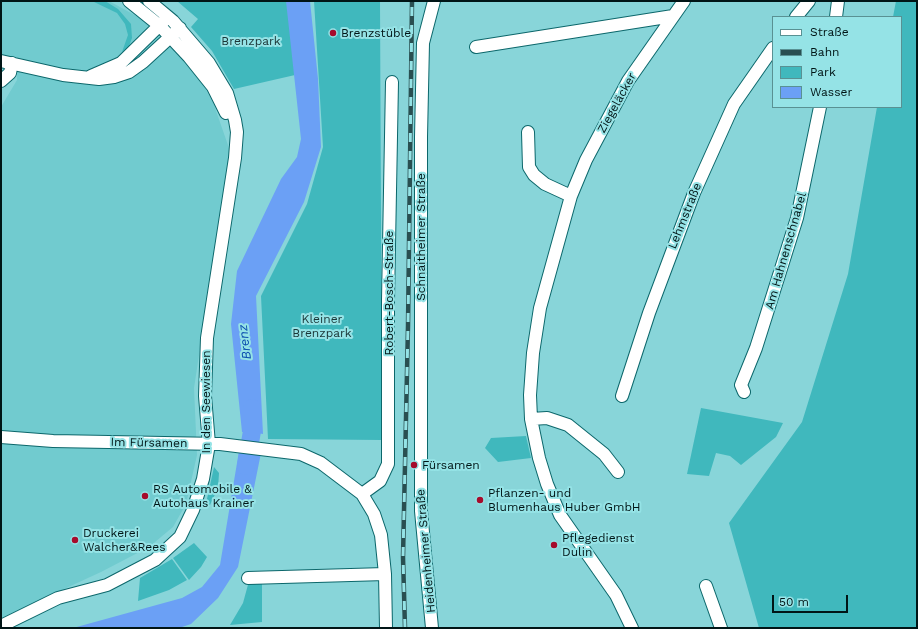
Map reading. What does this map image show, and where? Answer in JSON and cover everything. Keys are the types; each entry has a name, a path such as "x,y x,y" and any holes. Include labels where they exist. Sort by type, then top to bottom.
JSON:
{"street":[{"name":"In den Seewiesen","path":"129,1 160,26 206,78 222,102 229,123 235,158"},
{"name":"In den Seewiesen","path":"1,626 58,598 107,585 155,560 180,537 193,510 203,480 209,444 205,396 207,338 235,158 235,120 227,93 209,63 180,28 149,1"},
{"name":"Schnaitheimer Straße","path":"420,474 423,43 434,1"},
{"name":"Ziegeläcker","path":"632,628 616,595 560,515 547,484 539,458 531,419 530,395 533,353 539,312 570,196 590,153 628,81 684,1"},
{"path":"797,16 809,1"},
{"path":"836,16 838,1"},
{"path":"476,47 673,16"},
{"path":"86,78 121,63 168,17"},
{"path":"6,62 63,76 106,79 129,72 144,62 180,28"},
{"name":"Lehmstraße","path":"622,396 649,313 694,192 734,104 772,49"},
{"path":"1,81 10,73 6,62"},
{"name":"Robert-Bosch-Straße","path":"362,494 380,481 388,464 388,300 392,82"},
{"name":"Am Hahnenschnabel","path":"744,392 741,385 756,348 797,218 820,108"},
{"path":"528,132 529,167 534,175 545,184 570,196"},
{"path":"531,419 547,418 568,425 604,454 618,472"},
{"name":"Im Fürsamen","path":"1,438 53,441 229,445 301,454 321,463 362,494 374,514 381,535 386,574 386,628"},
{"name":"Heidenheimer Straße","path":"420,474 421,512 432,628"},
{"path":"248,578 386,574"},
{"path":"706,586 721,628"}],"shaded area":[{"path":"1,1 109,1 151,24 194,67 214,105 230,151 194,388 197,455 186,504 173,527 149,547 101,572 1,618 1,107 17,80 17,65 1,61"}],"green space":[{"path":"92,1 105,1 118,9 131,24 132,38 129,46 122,52 128,35 125,24 117,13"},
{"name":"Brenzpark","path":"177,1 287,1 295,75 234,89 212,51 191,27 198,19"},
{"name":"Kleiner Brenzpark","path":"314,1 380,1 382,440 268,439 261,296 307,204 323,147"},
{"path":"896,1 917,1 917,628 759,628 729,523 802,422 848,274 877,108 902,108 902,16 893,16"},
{"path":"701,408 783,423 776,437 741,465 730,456 716,453 709,476 687,474"},
{"path":"526,436 531,458 498,462 485,448 491,438"},
{"path":"214,467 219,473 218,488 210,505 205,508"},
{"path":"194,543 207,557 201,567 189,580 173,558"},
{"path":"172,559 187,580 169,590 138,601 140,578"},
{"path":"249,581 262,581 262,622 230,625 243,603"}],"water":[{"path":"286,1 310,1 318,79 321,147 304,202 256,296 263,434 242,432 231,324 237,271 281,179 297,157 301,139"},
{"path":"239,451 261,453 238,567 218,598 191,624 179,628 73,628 182,598 202,587 220,565"}],"waterway":[{"name":"Brenz","path":"246,466 252,431 252,408"}],"railway":[{"path":"405,628 403,557 408,326 412,1"}],"place":[{"name":"Brenzstüble","path":"333,33"},
{"name":"Fürsamen","path":"414,465"},
{"name":"RS Automobile & Autohaus Krainer","path":"145,496"},
{"name":"Pflanzen- und Blumenhaus Huber GmbH","path":"480,500"},
{"name":"Druckerei Walcher&Rees","path":"75,540"},
{"name":"Pflegedienst Dulin","path":"554,545"}]}
